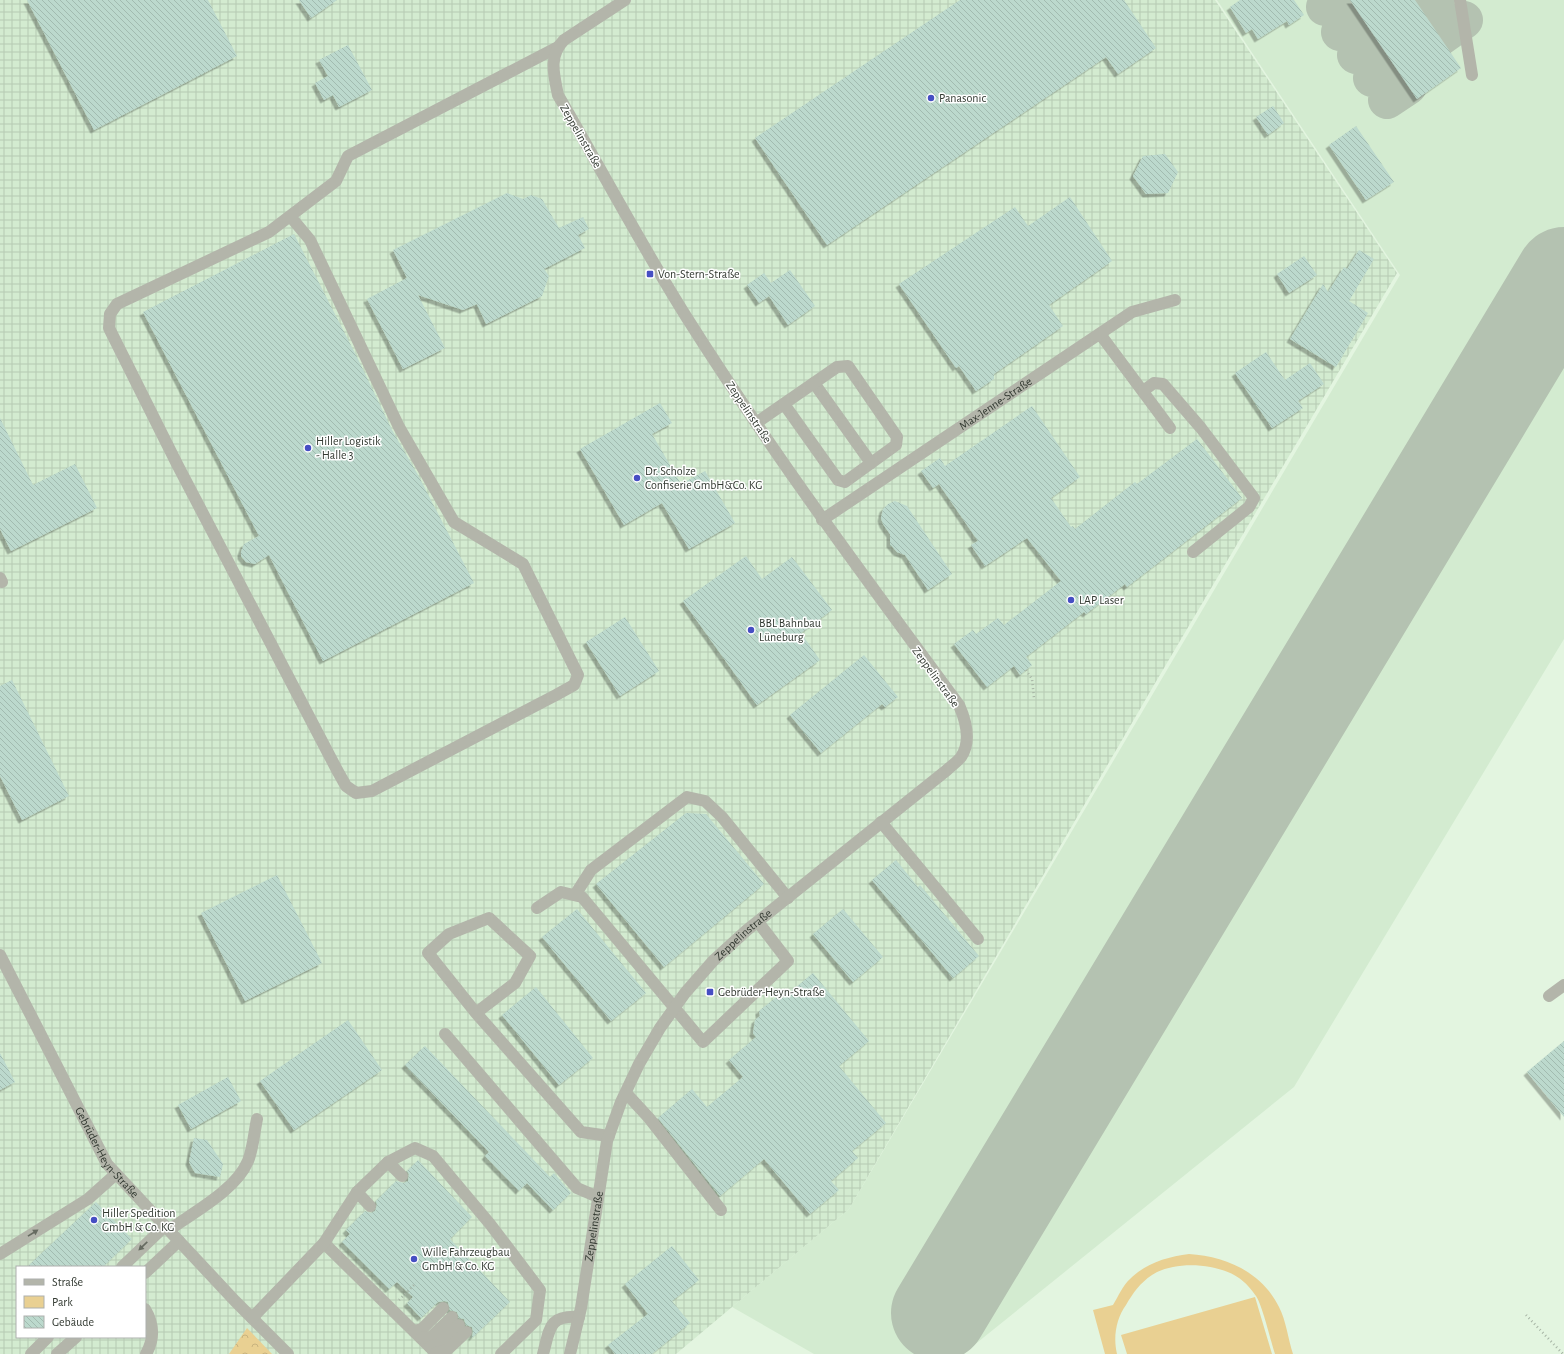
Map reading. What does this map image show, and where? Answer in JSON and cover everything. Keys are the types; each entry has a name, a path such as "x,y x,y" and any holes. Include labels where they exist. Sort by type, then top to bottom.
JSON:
{"street":[{"path":"290,216 310,240 399,427 454,522 523,564 578,674 574,685 372,791 356,793 346,786 337,770 176,464 109,328 110,314 118,304 269,232 290,216 336,181 348,156 556,48 564,40 625,0"},
{"path":"1460,0 1472,75"},
{"name":"Zeppelinstraße","path":"556,48 552,70 558,95 686,316 822,520 959,705 966,722 967,739 961,756 947,770 758,922 713,961 684,993 643,1058 626,1093 609,1136 579,1317 570,1354"},
{"name":"Max-Jenne-Straße","path":"822,520 1132,312 1175,300"},
{"path":"1100,334 1170,428"},
{"path":"756,423 837,367 848,366 898,437 896,446 845,482 838,480 784,404"},
{"path":"814,383 871,463"},
{"path":"1143,391 1154,383 1163,384 1201,428 1254,498 1249,507 1193,552"},
{"path":"575,895 591,870 687,797 705,801 722,817 788,898"},
{"path":"881,822 978,939"},
{"path":"537,908 561,892 582,897 703,1042 788,961 758,922"},
{"path":"476,1012 515,983 530,956 489,918 449,934 428,953 476,1012 582,1132 609,1136"},
{"name":"Gebrüder-Heyn-Straße","path":"0,955 107,1164 252,1318 288,1354"},
{"path":"1549,996 1564,984"},
{"path":"445,1034 577,1188 598,1197"},
{"path":"626,1093 649,1118 721,1210"},
{"path":"123,1266 167,1228 225,1190 242,1172 248,1160 257,1119"},
{"path":"252,1318 324,1243 357,1192 388,1162 415,1148 432,1156 490,1224 540,1290 536,1320 501,1354"},
{"path":"388,1162 402,1176"},
{"path":"0,1254 88,1199 116,1174"},
{"path":"357,1192 370,1206"},
{"path":"146,1272 179,1241"},
{"path":"324,1243 428,1345 447,1350 455,1321 431,1337 428,1345"},
{"path":"146,1311 151,1319 153,1331 152,1345 146,1354"},
{"path":"543,1354 550,1330 557,1319 564,1316 579,1317"},
{"path":"31,1354 47,1338"},
{"path":"57,1354 75,1338"}],"path":[{"path":"1026,670 1032,680 1034,698"},
{"path":"409,1290 416,1283"},
{"path":"1526,1315 1563,1354"}],"shaded area":[{"path":"0,0 1215,0 1397,273 1154,685 849,1209 676,1354 0,1354"},
{"path":"1217,0 1564,0 1564,639 1294,1087 963,1354 814,1354 732,1307 849,1209 1400,275"}],"green space":[{"path":"1189,1254 1203,1255 1229,1262 1253,1275 1263,1284 1279,1307 1293,1354 1275,1354 1264,1315 1258,1300 1244,1282 1230,1273 1220,1269 1196,1265 1184,1265 1161,1270 1144,1281 1137,1288 1123,1310 1116,1328 1115,1341 1117,1354 1105,1354 1093,1310 1113,1305 1127,1282 1136,1273 1165,1259"},
{"path":"1255,1297 1272,1354 1127,1354 1121,1335"},
{"path":"247,1328 272,1354 229,1354"}],"building":[{"path":"27,0 208,0 237,56 94,130"},
{"path":"299,0 337,0 311,18"},
{"name":"Panasonic","path":"960,0 1124,0 1156,48 1118,74 1106,57 827,245 755,138"},
{"path":"1240,0 1294,0 1304,15 1289,25 1287,21 1258,39 1252,29 1246,33 1230,7"},
{"path":"1350,0 1415,0 1461,68 1417,99"},
{"path":"348,45 372,90 339,107 333,95 324,100 315,83 328,76 319,60"},
{"path":"1273,106 1284,123 1268,135 1256,117"},
{"path":"1356,126 1394,182 1366,200 1329,145"},
{"path":"1165,154 1178,172 1168,193 1146,194 1133,176 1143,156"},
{"path":"507,193 523,199 531,195 542,199 559,228 583,217 589,229 578,235 585,248 544,269 549,276 542,296 486,324 477,304 463,310 418,295 445,348 403,369 367,299 407,278 393,250"},
{"path":"1070,197 1112,261 1049,305 1063,326 994,374 994,379 976,391 959,366 956,368 899,284 1015,207 1028,226"},
{"name":"Hiller Logistik - Halle 3","path":"294,234 358,359 392,430 418,475 474,583 323,661 269,555 255,564 246,562 241,556 244,544 259,536 143,312"},
{"path":"1359,250 1374,259 1349,301 1368,313 1336,367 1290,339 1323,284 1328,292 1344,267 1347,269"},
{"path":"1304,256 1317,275 1289,293 1277,274"},
{"path":"790,270 815,306 788,325 769,296 759,303 747,285 764,273 771,283"},
{"path":"1266,352 1285,380 1310,363 1324,384 1298,401 1303,408 1272,428 1235,373"},
{"name":"Dr. Scholze Confiserie GmbH&Co. KG","path":"660,403 672,423 652,434 681,484 705,471 735,523 689,549 662,503 624,525 580,449"},
{"path":"1032,406 1080,477 1051,498 1071,527 1073,526 1075,529 1135,482 1137,484 1197,439 1242,498 1127,587 1125,584 1086,614 1084,612 1026,657 1032,665 1020,675 1014,666 987,687 954,644 973,630 976,634 998,618 1004,625 1061,581 1027,538 985,566 971,545 978,541 939,484 933,488 921,471 940,458 945,466"},
{"path":"0,418 33,485 75,464 97,508 11,551 0,529"},
{"path":"895,501 907,506 952,574 928,590 905,555 897,552 890,544 890,534 881,518 883,509 888,504"},
{"name":"BBL Bahnbau Lüneburg","path":"746,556 762,579 792,557 832,610 801,633 820,660 757,705 683,601"},
{"path":"625,617 659,671 620,696 586,642"},
{"path":"864,655 898,697 885,707 882,704 821,753 790,715"},
{"path":"12,680 69,796 22,820 0,776 0,686"},
{"path":"686,813 706,814 764,884 664,967 596,884"},
{"path":"896,860 918,887 920,885 979,956 953,978 872,880"},
{"path":"277,875 322,963 245,1001 201,913"},
{"path":"577,909 646,993 611,1021 542,937"},
{"path":"843,909 883,957 853,982 813,934"},
{"path":"813,973 869,1041 839,1066 886,1123 852,1151 858,1158 831,1181 839,1190 810,1214 764,1159 720,1196 658,1118 692,1089 707,1107 743,1077 729,1060 756,1037 753,1033 755,1020 760,1016 759,1011 779,995 783,998"},
{"path":"536,987 593,1058 559,1085 502,1015"},
{"path":"348,1020 382,1070 294,1130 260,1081"},
{"path":"1564,1041 1564,1117 1527,1072"},
{"path":"425,1046 550,1177 554,1173 571,1193 553,1210 527,1183 519,1191 485,1156 489,1152 405,1065"},
{"path":"0,1053 15,1082 0,1090"},
{"path":"228,1077 241,1101 191,1129 178,1105"},
{"path":"194,1138 207,1140 223,1164 220,1177 195,1173 189,1162"},
{"name":"Wille Fahrzeugbau GmbH & Co. KG","path":"418,1160 472,1217 450,1239 510,1302 472,1338 472,1327 466,1325 464,1319 459,1318 457,1312 450,1310 448,1302 438,1302 421,1318 407,1303 413,1297 397,1282 389,1289 342,1242 350,1234 346,1230 365,1211 371,1213 375,1211 377,1205 376,1201 396,1181 404,1183 408,1181 409,1174 407,1171"},
{"name":"Hiller Spedition GmbH & Co. KG","path":"96,1202 132,1239 104,1266 28,1266"},
{"path":"672,1246 699,1280 672,1301 690,1323 652,1354 615,1354 608,1345 648,1314 625,1284"}],"taxiway":[{"path":"1325,7 1334,0"},
{"path":"1422,10 1436,0"},
{"path":"1340,32 1362,17"},
{"path":"1440,37 1464,20"},
{"path":"1356,55 1377,41"},
{"path":"1372,78 1393,64"},
{"path":"1387,100 1408,86"}],"runway":[{"path":"939,1313 1564,275"}],"place":[{"name":"Panasonic","path":"931,98"},
{"name":"Von-Stern-Straße","path":"650,274"},
{"name":"Hiller Logistik - Halle 3","path":"308,448"},
{"name":"Dr. Scholze Confiserie GmbH&Co. KG","path":"637,478"},
{"name":"LAP Laser","path":"1071,600"},
{"name":"BBL Bahnbau Lüneburg","path":"751,630"},
{"name":"Gebrüder-Heyn-Straße","path":"710,992"},
{"name":"Hiller Spedition GmbH & Co. KG","path":"94,1220"},
{"name":"Wille Fahrzeugbau GmbH & Co. KG","path":"414,1259"}]}
